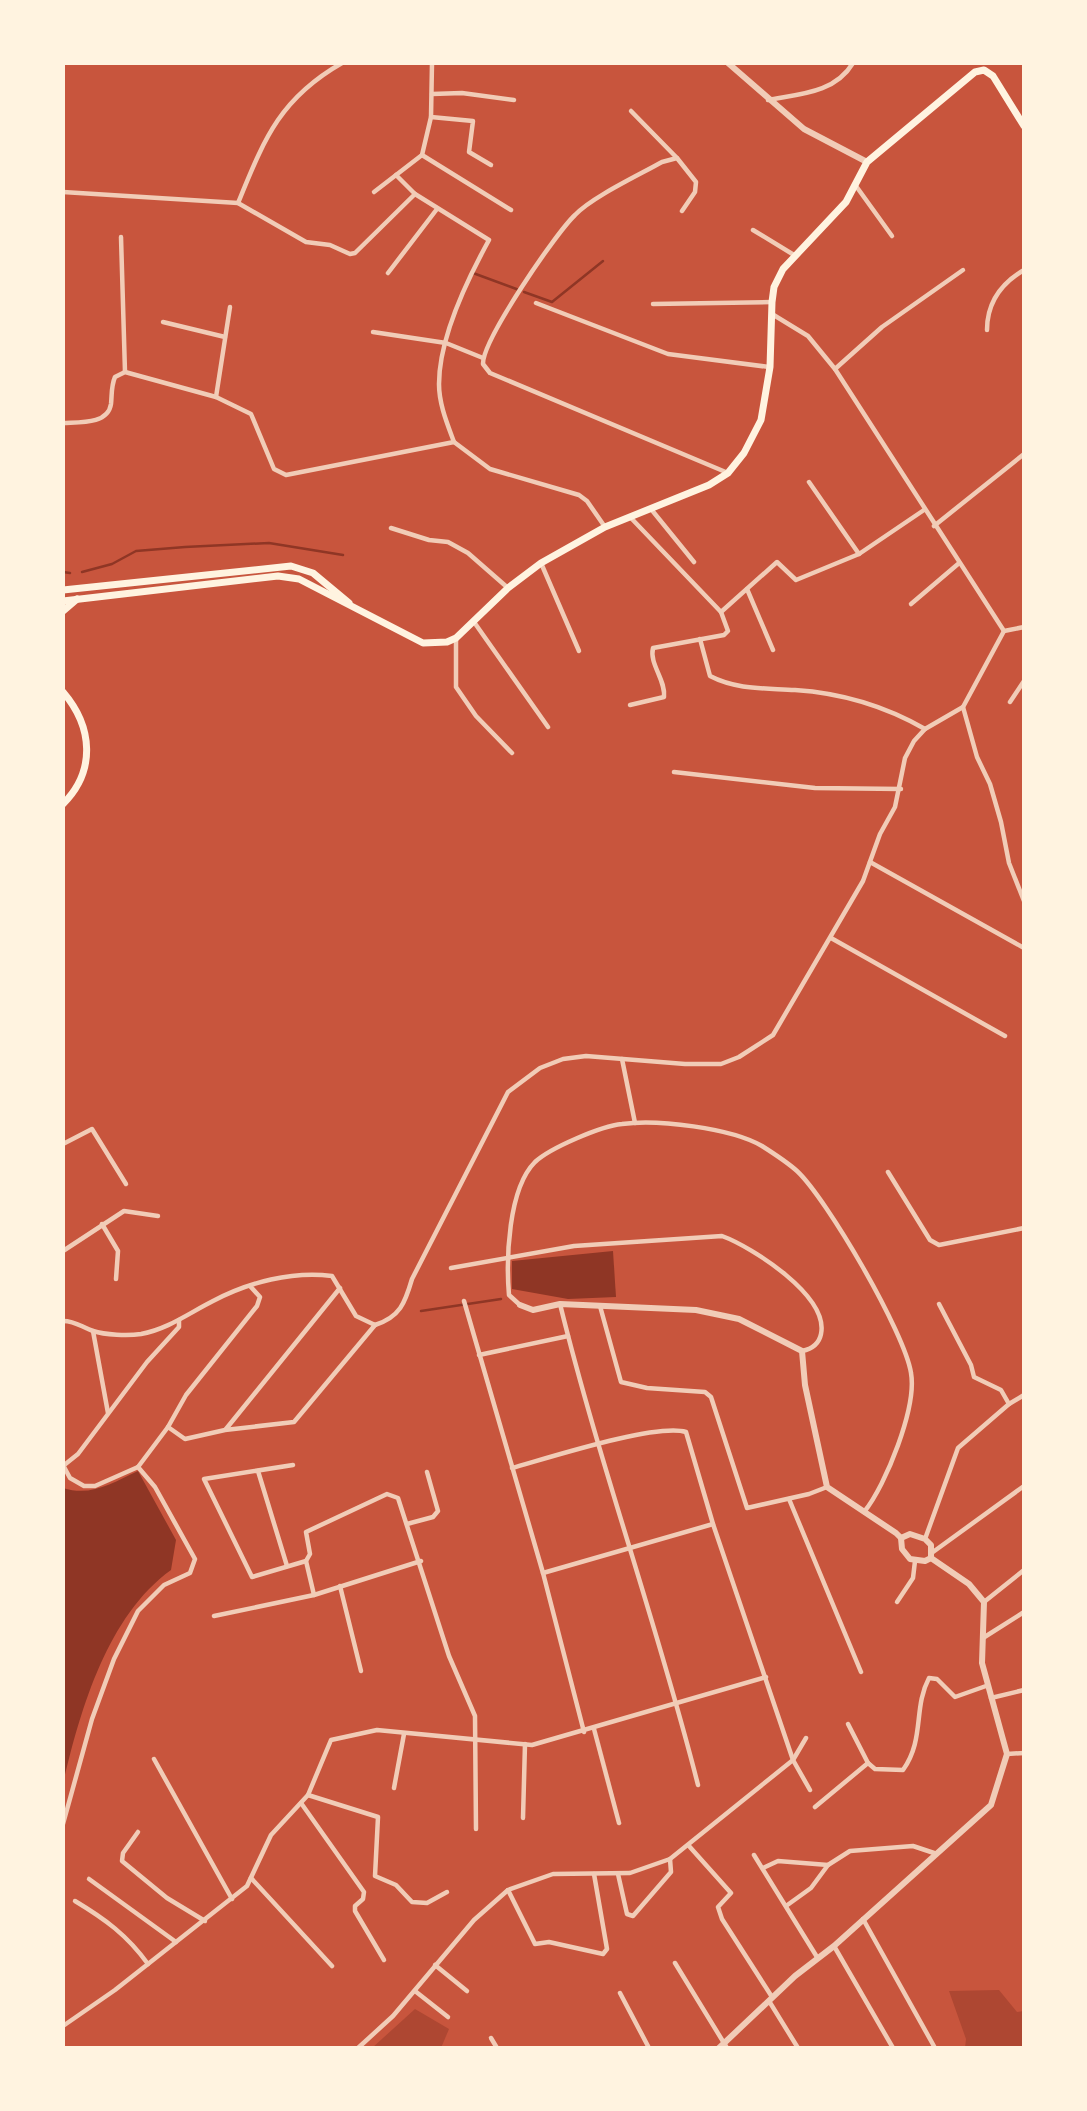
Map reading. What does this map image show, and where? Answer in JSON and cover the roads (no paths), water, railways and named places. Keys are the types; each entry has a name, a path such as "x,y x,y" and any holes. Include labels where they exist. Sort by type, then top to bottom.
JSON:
{"main road":[{"path":"63,601 278,576 299,579 422,643 447,642 456,638 508,588 541,563 605,527 709,485 728,473 744,453 761,420 770,368 774,287 794,255 856,186 867,162 975,72 986,66 1024,126"},
{"path":"63,590 291,566 313,573 357,610"},
{"path":"63,611 78,599"},
{"path":"63,692 77,711 87,734 86,765 78,788 63,804"}],"street":[{"path":"238,203 271,127 287,107 342,63"},
{"path":"374,192 422,155 431,117 432,63"},
{"path":"728,63 804,129 867,162"},
{"path":"768,100 820,90 834,84 846,75 853,63"},
{"path":"432,94 462,93 514,100"},
{"path":"631,111 677,158 696,182 695,192 682,211"},
{"path":"431,117 473,121 469,152 491,164"},
{"path":"422,155 511,210"},
{"path":"483,358 534,267 576,213 662,162 677,158"},
{"path":"396,175 415,194 489,240 467,278 446,343 439,384 441,406 454,442 490,469 579,495 587,501 605,527"},
{"path":"856,186 892,236"},
{"path":"63,192 238,203 306,242 330,245 350,254 355,253 415,194"},
{"path":"388,273 437,209"},
{"path":"752,230 794,255"},
{"path":"121,237 125,372"},
{"path":"835,369 882,327 962,270"},
{"path":"987,330 997,293 1008,279 1024,270"},
{"path":"653,304 772,302"},
{"path":"536,303 668,354 770,368"},
{"path":"215,397 230,307"},
{"path":"772,314 808,336 835,369 958,564 1004,631"},
{"path":"163,322 225,337"},
{"path":"373,332 446,343 483,358 490,373 728,473"},
{"path":"63,423 100,419 106,415 111,406 115,377 125,372 215,397 251,414 274,469 286,475 454,442"},
{"path":"934,526 1024,454"},
{"path":"809,482 859,554"},
{"path":"651,509 694,562"},
{"path":"721,612 777,562 796,580 859,554 924,510"},
{"path":"629,705 664,697 664,688 652,657 653,648 728,631 721,612 631,517"},
{"path":"391,528 429,540 448,542 468,553 508,588"},
{"path":"541,563 579,651"},
{"path":"911,604 958,564"},
{"path":"747,589 773,650"},
{"path":"474,622 548,727"},
{"path":"1004,631 1024,627"},
{"path":"168,1427 184,1439 225,1430 294,1422 375,1325 387,1321 403,1309 412,1279 508,1091 540,1068 563,1059 586,1056 685,1064 721,1063 739,1057 772,1035 863,881 901,789 905,758 925,729 963,707 1004,631"},
{"path":"456,638 456,687 476,716 512,752"},
{"path":"700,639 704,662 710,676 723,682 750,688 796,690 853,698 903,716 925,729"},
{"path":"1010,702 1024,681"},
{"path":"963,707 977,757 990,784 1009,863 1024,901"},
{"path":"674,772 815,788 901,789"},
{"path":"870,862 1024,948"},
{"path":"831,938 1005,1036"},
{"path":"622,1059 635,1123"},
{"path":"451,1268 508,1256 574,1246 722,1236 756,1255 797,1284 810,1298 818,1312 822,1329 820,1340 811,1349 802,1351 758,1328 718,1313 662,1306 560,1304 533,1310 520,1305 509,1295 508,1256 519,1189 534,1163 588,1135 618,1124 699,1126 759,1144 797,1171 816,1195 889,1314 908,1357 912,1390 909,1406 876,1496 864,1513"},
{"path":"63,1144 92,1129 126,1184"},
{"path":"888,1172 930,1240 939,1245 1024,1228"},
{"path":"63,1251 124,1211 158,1216"},
{"path":"102,1224 118,1251 116,1279"},
{"path":"63,1321 74,1321 93,1331 138,1334 179,1320 216,1299 250,1286 306,1273 332,1276 356,1316 375,1325"},
{"path":"179,1320 179,1327 147,1362 78,1454 63,1465 71,1478 84,1486 95,1486 138,1467 168,1427 186,1395 257,1306 260,1297 250,1286"},
{"path":"225,1430 340,1288"},
{"path":"465,1304 543,1573 584,1732"},
{"path":"560,1304 598,1446 677,1704 698,1785"},
{"path":"939,1304 971,1365 974,1377 1001,1390 1009,1404"},
{"path":"599,1305 621,1382 648,1388 705,1392 711,1397 747,1508 827,1487"},
{"path":"93,1331 108,1414"},
{"path":"479,1355 568,1336"},
{"path":"802,1351 805,1385 827,1487 901,1538 905,1555 915,1561"},
{"path":"675,1963 724,2047 770,1998 817,1957 834,1946 934,1853 991,1805 1007,1754 986,1686 982,1663 984,1602 969,1584 932,1555 925,1539 958,1448 1009,1404 1024,1395"},
{"path":"512,1468 665,1429 686,1432 713,1524 793,1760 810,1790"},
{"path":"293,1465 204,1479 252,1577 306,1561"},
{"path":"63,1824 92,1719 114,1659 138,1611 164,1585 190,1573 195,1559 155,1487 138,1467"},
{"path":"258,1471 286,1566"},
{"path":"407,1524 433,1517 438,1511 426,1472"},
{"path":"915,1561 932,1555 1024,1486"},
{"path":"314,1595 306,1561 310,1554 306,1532 387,1494 398,1498 421,1561 449,1656 475,1716 476,1829"},
{"path":"789,1499 861,1672"},
{"path":"543,1573 713,1524"},
{"path":"901,1538 910,1534 925,1539"},
{"path":"214,1616 314,1595 421,1561"},
{"path":"897,1602 913,1578 915,1561"},
{"path":"984,1602 1024,1570"},
{"path":"340,1586 361,1671"},
{"path":"982,1639 1024,1612"},
{"path":"63,2026 232,1899 251,1878 271,1835 309,1795 331,1740 377,1730 477,1741 525,1744 547,1742 766,1677"},
{"path":"848,1724 868,1763 875,1769 903,1770 918,1740 923,1689 929,1678 937,1679 955,1697 986,1686"},
{"path":"990,1699 1024,1690"},
{"path":"594,1729 619,1823"},
{"path":"394,1788 404,1733"},
{"path":"358,2048 415,1991 474,1920 508,1890 553,1874 618,1874 640,1870 670,1859 793,1760 806,1738"},
{"path":"523,1818 525,1744"},
{"path":"1007,1754 1024,1753"},
{"path":"154,1759 232,1899"},
{"path":"815,1807 868,1763"},
{"path":"309,1795 378,1817 375,1876 396,1885 412,1902 428,1903 447,1892"},
{"path":"301,1802 364,1892 363,1899 355,1906 355,1911 384,1960"},
{"path":"138,1832 123,1853 122,1861 167,1898 205,1921"},
{"path":"689,1846 731,1893 718,1907 722,1919 798,2048"},
{"path":"786,1906 811,1888 828,1865 850,1851 873,1847 913,1846 934,1853"},
{"path":"754,1855 817,1957"},
{"path":"618,1874 627,1914 633,1916 671,1872 670,1859"},
{"path":"763,1868 778,1861 828,1865"},
{"path":"508,1890 535,1944 549,1942 603,1954 607,1949 606,1937 594,1874"},
{"path":"251,1878 332,1966"},
{"path":"89,1879 176,1942"},
{"path":"75,1901 113,1924 132,1942 148,1964"},
{"path":"863,1919 935,2048"},
{"path":"834,1946 893,2048"},
{"path":"435,1965 467,1990"},
{"path":"415,1991 448,2017"},
{"path":"620,1993 649,2048"},
{"path":"491,2038 497,2048"}],"waterway":[{"path":"524,292 552,302 603,261"},
{"path":"473,273 519,290"},
{"path":"82,572 112,564 136,551 185,547 269,543 343,555"},
{"path":"63,572 70,573"},
{"path":"421,1311 501,1299"}]}
